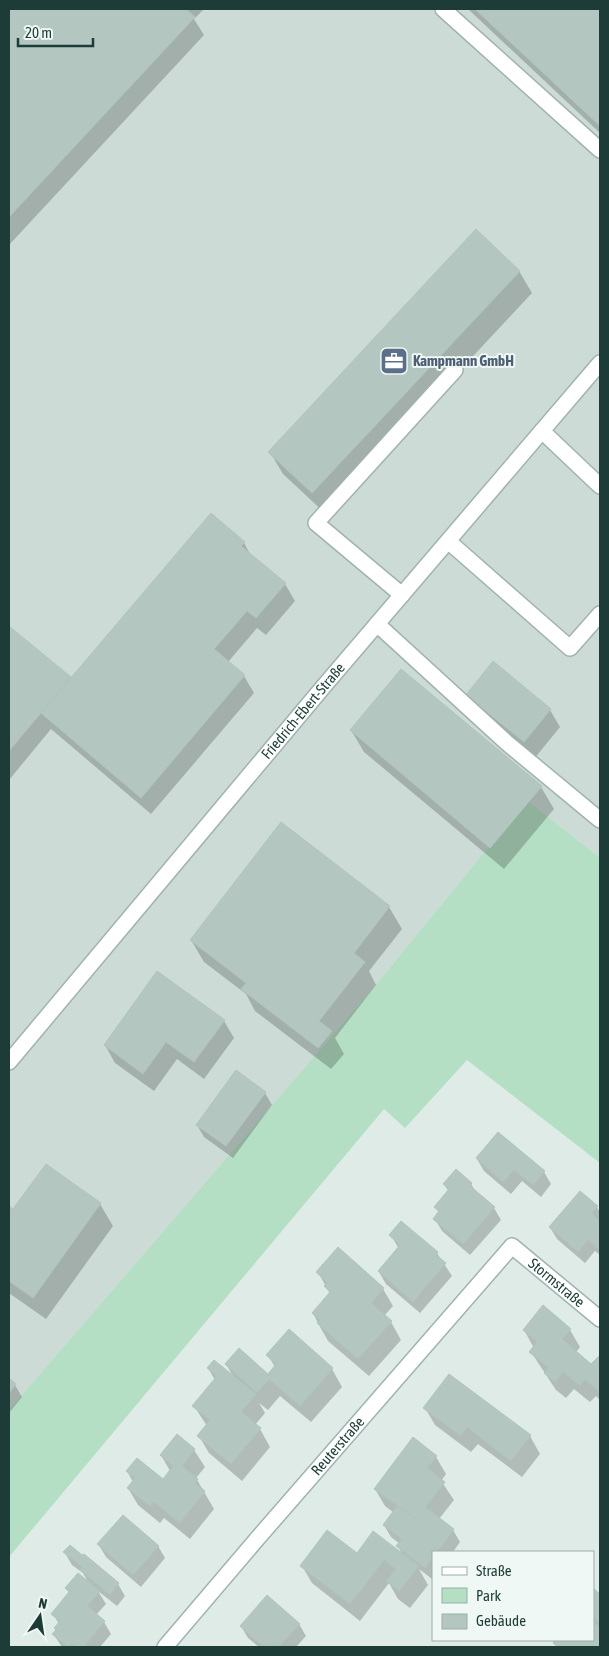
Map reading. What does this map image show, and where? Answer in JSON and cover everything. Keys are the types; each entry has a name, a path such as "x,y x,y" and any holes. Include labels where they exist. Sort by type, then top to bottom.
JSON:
{"street":[{"path":"443,9 600,150"},
{"name":"Friedrich-Ebert-Straße","path":"9,1062 377,624 600,363"},
{"path":"402,595 316,523 456,370"},
{"path":"542,431 600,486"},
{"path":"448,541 570,648 600,614"},
{"path":"377,624 507,743 600,820"},
{"name":"Stormstraße","path":"512,1246 600,1319"},
{"name":"Reuterstraße","path":"166,1647 264,1531 512,1246"}],"shaded area":[{"name":"Kampmann GmbH","path":"9,9 600,9 600,858 527,800 374,987 9,1410"}],"green space":[{"path":"527,800 600,858 600,1163 467,1060 405,1128 384,1109 9,1557 9,1410 374,987"}],"building":[{"path":"9,9 186,9 195,17 9,217"},
{"path":"475,9 600,9 600,126"},
{"name":"Kampmann GmbH","path":"476,229 520,271 312,493 268,452"},
{"path":"211,513 245,542 241,546 286,583 256,618 247,611 214,649 245,675 141,798 41,713"},
{"path":"9,626 71,677 9,751"},
{"path":"493,661 551,709 524,742 466,695"},
{"path":"401,669 542,786 490,848 350,730"},
{"path":"281,822 390,906 354,953 365,962 319,1021 332,1031 318,1048 241,989 246,983 190,940"},
{"path":"157,971 225,1020 194,1062 166,1042 143,1074 104,1045"},
{"path":"236,1070 266,1092 226,1146 196,1125"},
{"path":"498,1132 545,1171 533,1185 514,1170 503,1182 476,1158"},
{"path":"46,1164 101,1203 33,1298 9,1281 9,1206 13,1209"},
{"path":"456,1169 472,1183 470,1186 495,1207 463,1244 433,1219 439,1211 434,1207 449,1189 443,1184"},
{"path":"580,1191 598,1206 591,1213 600,1221 600,1250 588,1240 578,1252 549,1227"},
{"path":"401,1221 438,1252 436,1255 446,1263 413,1302 378,1271 400,1245 389,1235"},
{"path":"338,1247 384,1288 371,1303 392,1321 358,1359 317,1323 320,1320 312,1313 330,1292 324,1286 328,1283 316,1272"},
{"path":"543,1305 571,1329 562,1339 591,1364 600,1355 600,1393 585,1379 580,1386 563,1372 555,1382 544,1373 549,1368 529,1352 537,1342 523,1330"},
{"path":"289,1329 333,1368 300,1406 269,1379 257,1393 225,1364 239,1348 268,1374 276,1364 266,1355"},
{"path":"214,1360 256,1394 241,1412 261,1428 231,1464 197,1436 210,1420 192,1406 217,1376 207,1368"},
{"path":"449,1374 531,1435 511,1461 467,1427 461,1436 423,1408"},
{"path":"9,1378 16,1384 9,1393"},
{"path":"177,1434 195,1449 182,1466 198,1479 195,1483 205,1491 180,1523 154,1502 150,1506 127,1488 135,1478 126,1471 137,1458 163,1479 173,1466 160,1455"},
{"path":"413,1437 437,1456 427,1468 445,1482 416,1519 374,1489"},
{"path":"397,1506 416,1519 425,1507 454,1529 438,1551 432,1551 432,1558 425,1568 396,1546 402,1539 383,1525"},
{"path":"123,1515 159,1546 133,1575 97,1544"},
{"path":"327,1530 357,1553 373,1531 419,1566 399,1591 386,1581 396,1569 384,1560 350,1604 300,1566"},
{"path":"70,1545 119,1583 110,1595 80,1570 82,1567 63,1552"},
{"path":"78,1573 100,1591 87,1606 105,1621 84,1647 76,1647 72,1644 68,1647 52,1634 60,1621 51,1614 69,1592 65,1588"},
{"path":"594,1589 600,1594 600,1619 598,1622 594,1619"},
{"path":"267,1595 300,1624 278,1647 264,1647 240,1626"},
{"path":"594,1623 600,1628 600,1647 558,1647 553,1643 554,1641 594,1641"}],"place":[{"name":"Kampmann GmbH","path":"394,361"}]}
